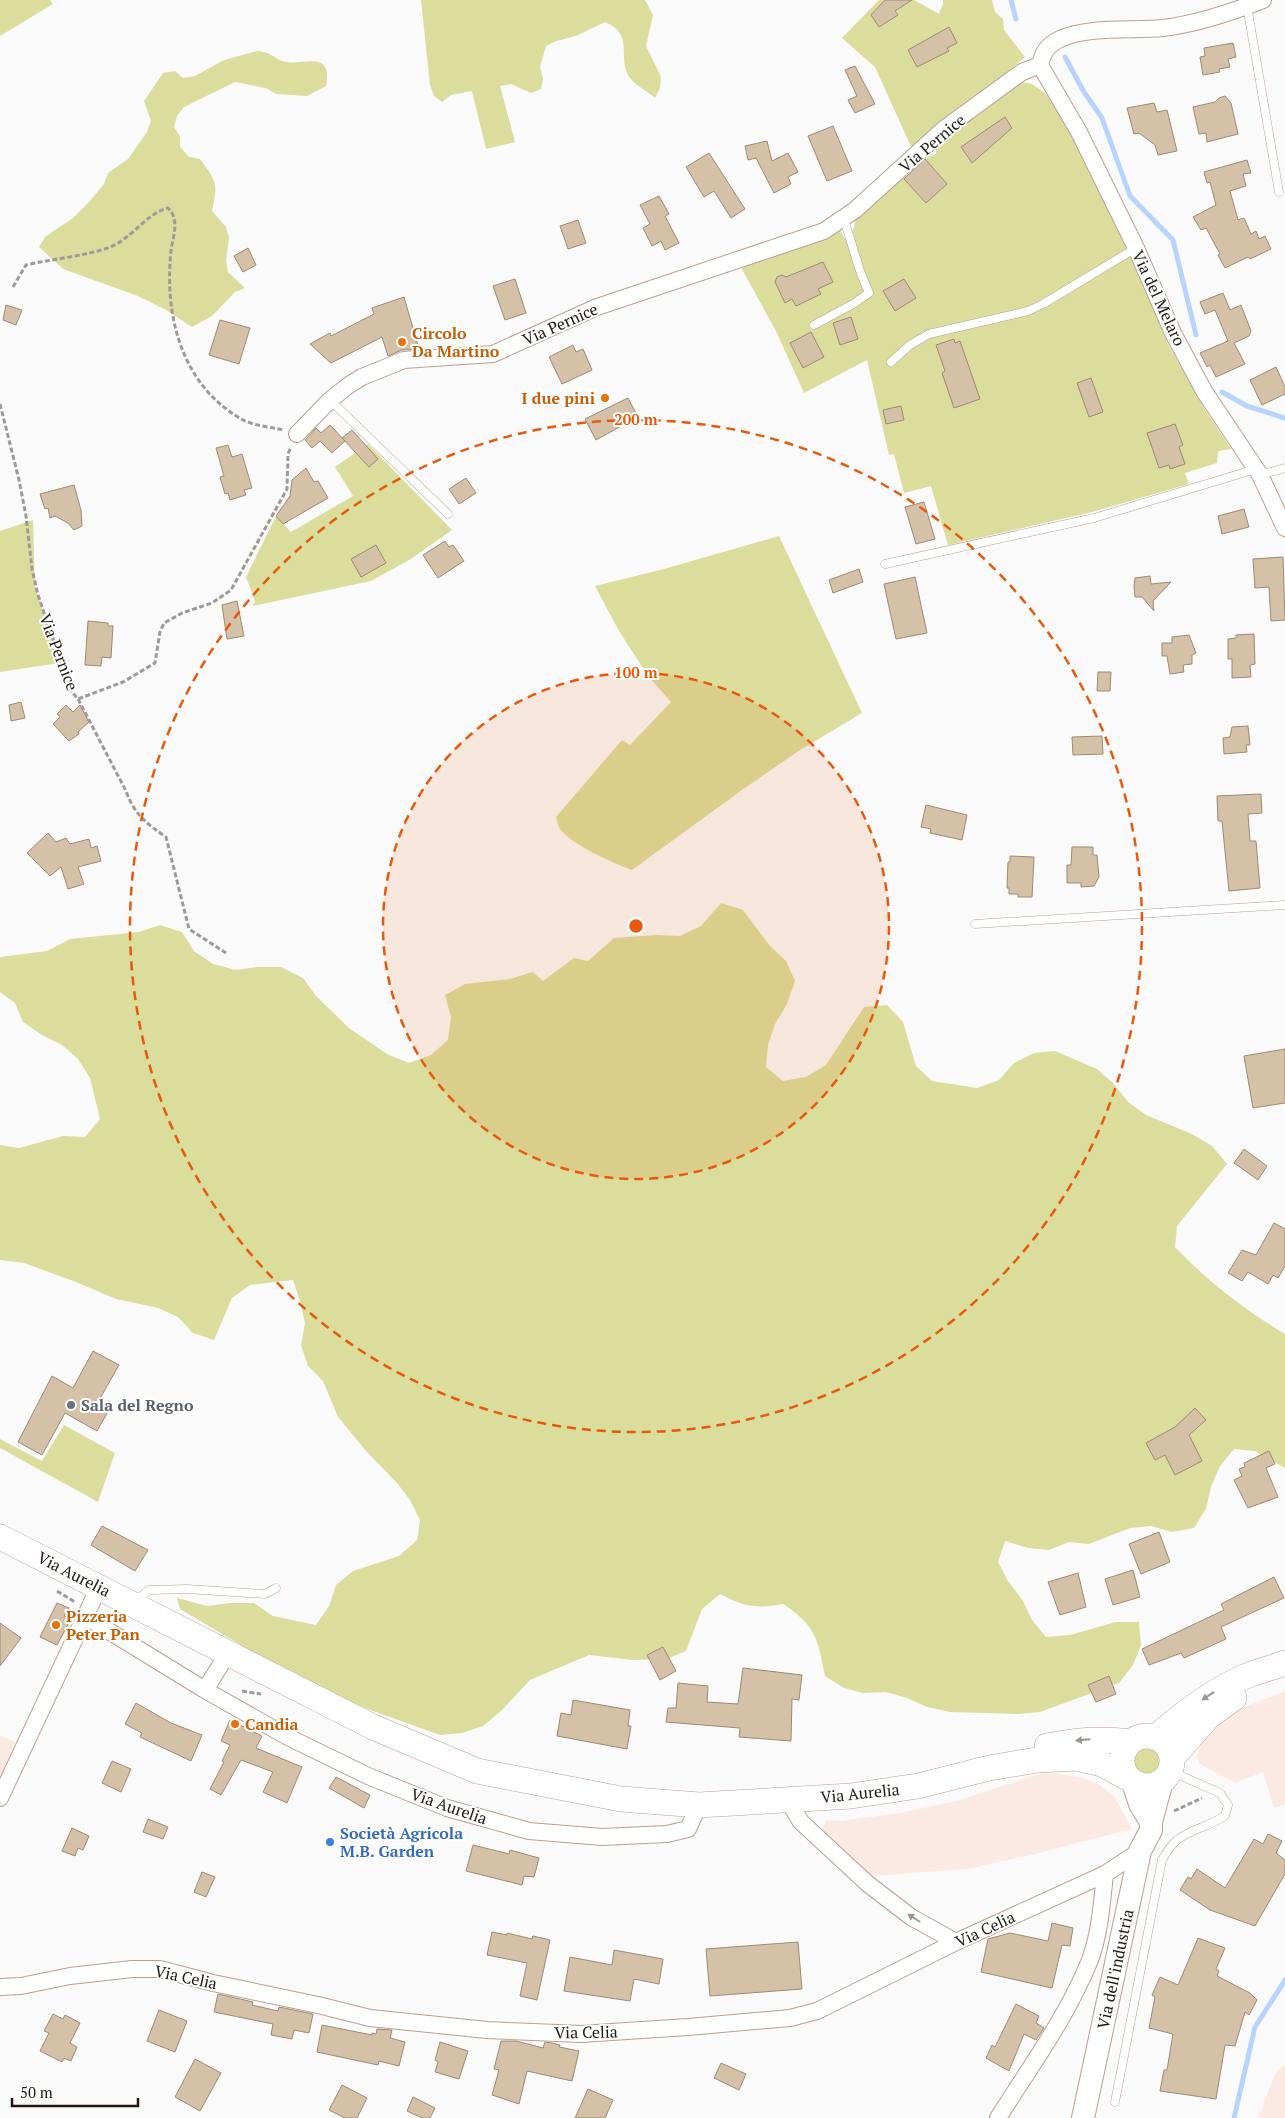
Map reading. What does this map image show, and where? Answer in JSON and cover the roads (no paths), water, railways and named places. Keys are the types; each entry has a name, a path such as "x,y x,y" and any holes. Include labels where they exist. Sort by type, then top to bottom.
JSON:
{"main road":[{"name":"Via Aurelia","path":"0,1537 373,1727 477,1771 621,1799 699,1805 851,1796 918,1786 989,1768 1037,1760 1078,1758 1102,1764 1131,1780"},
{"path":"1285,1663 1246,1676 1215,1691 1184,1712 1123,1756 1125,1772 1131,1780 1138,1784 1150,1786 1168,1770 1208,1717 1237,1696 1285,1671"},
{"name":"Via Aurelia","path":"989,1768 1047,1746 1103,1739 1143,1740"},
{"path":"1143,1740 1166,1746 1168,1770"}],"street":[{"name":"Via Pernice","path":"297,434 330,400 362,377 404,360 493,354 597,307 824,232 844,219 944,129 1041,60 1049,44 1062,38 1086,32 1165,28 1247,6 1262,0"},
{"name":"Via del Melaro","path":"1041,60 1136,248 1174,333 1204,391 1258,472 1285,528"},
{"path":"0,1798 99,1587"},
{"name":"Via Aurelia","path":"88,1613 288,1737 368,1776 447,1808 529,1831 602,1837 667,1834 688,1829 699,1805"},
{"path":"207,1688 228,1653"},
{"name":"Via dell'industria","path":"1083,2118 1140,1851 1151,1830 1151,1822 1168,1770"},
{"path":"1131,1780 1140,1804 1151,1822"},
{"path":"787,1799 801,1822 868,1884 911,1917 956,1942"},
{"name":"Via Celia","path":"0,1987 21,1986 70,1976 132,1969 160,1969 213,1983 370,2018 488,2030 581,2034 688,2028 790,2018 817,2011 956,1942 1105,1874 1140,1851"},
{"path":"998,2118 1064,2015 1090,1959 1097,1930 1105,1874"}],"lane":[{"path":"1247,6 1279,192"},
{"path":"814,326 869,293 844,219"},
{"path":"891,362 910,345 929,334 1028,311 1043,304 1136,248"},
{"path":"330,400 448,514"},
{"path":"885,564 1094,518 1258,472 1285,468"},
{"path":"975,924 1285,905"},
{"path":"132,1604 149,1590 187,1589 265,1594 276,1588"},
{"path":"1115,2102 1162,1860 1175,1841 1211,1825 1224,1816 1228,1805 1220,1793 1210,1787 1168,1770"}],"waterway":[{"path":"1011,0 1016,19"},
{"path":"1065,57 1084,92 1102,118 1130,196 1173,240 1196,335"},
{"path":"1222,392 1247,406 1285,418"},
{"path":"1234,2118 1255,2027 1285,1980"}],"place":[{"name":"Circolo Da Martino","path":"402,342"},
{"name":"I due pini","path":"605,398"},
{"name":"Sala del Regno","path":"71,1405"},
{"name":"Pizzeria Peter Pan","path":"56,1625"},
{"name":"Candia","path":"235,1724"},
{"name":"Società Agricola M.B. Garden","path":"330,1842"}]}
